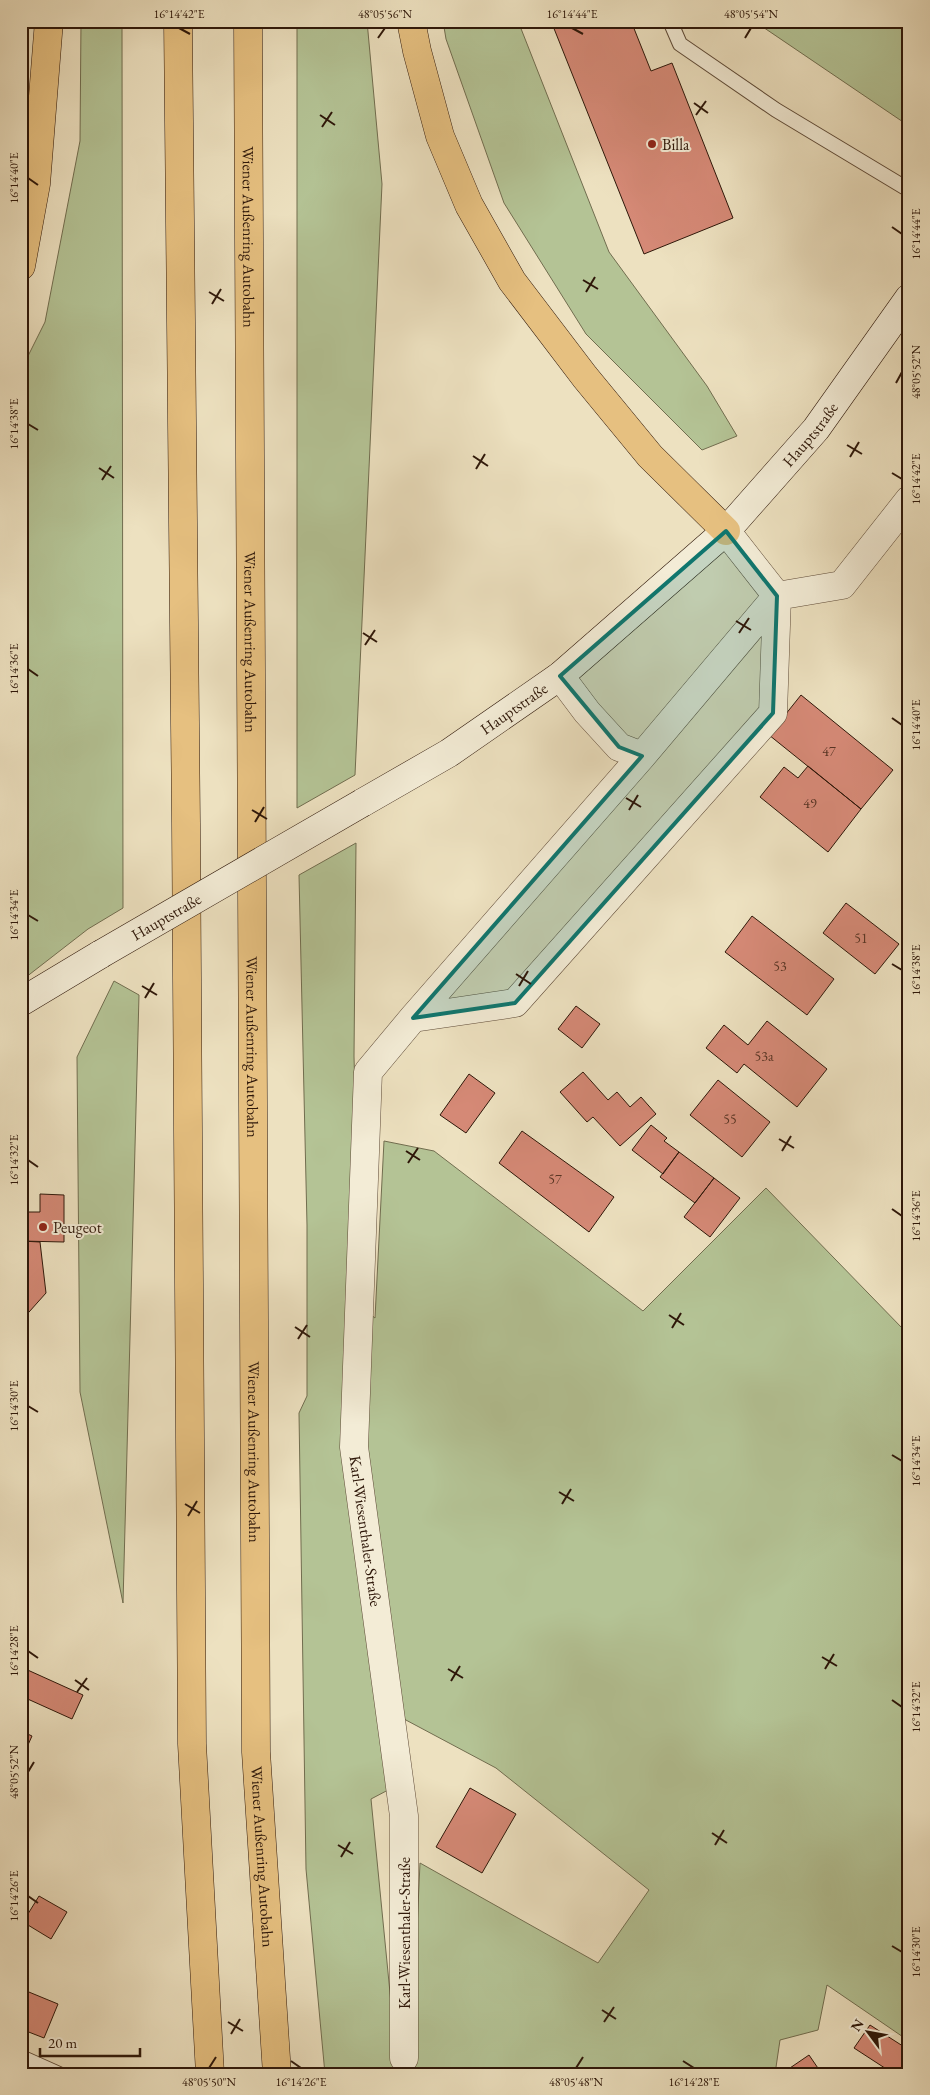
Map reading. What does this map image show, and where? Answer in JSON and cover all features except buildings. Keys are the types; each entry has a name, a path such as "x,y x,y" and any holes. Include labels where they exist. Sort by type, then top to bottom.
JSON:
{"highway":[{"path":"21,266 36,184 49,21"},
{"path":"178,21 186,813 192,1744 210,2074"},
{"name":"Wiener Außenring Autobahn","path":"248,21 256,1752 277,2074"},
{"path":"411,21 417,51 440,136 469,205 512,281 585,377 650,456 726,531"}],"street":[{"name":"Hauptstraße","path":"21,1002 449,753 560,676 726,531 816,429 909,298"},
{"path":"413,1018 642,756 777,596 842,585 909,500"},
{"path":"413,1018 515,1002 773,713 777,596 726,531"},
{"path":"560,676 587,712 619,747 642,756"},
{"name":"Karl-Wiesenthaler-Straße","path":"404,2058 404,1816 354,1446 368,1072 413,1018"}],"lane":[{"path":"670,21 680,44 776,110 909,190"},
{"path":"21,2057 59,2074"}],"highlighted area":[{"path":"726,531 777,596 773,713 515,1003 413,1018 642,756 619,747 560,676"}],"green space":[{"path":"81,21 122,21 123,908 88,929 21,981 21,370 45,322 80,141"},
{"path":"297,21 367,21 382,184 355,775 297,808"},
{"path":"443,21 518,21 609,252 707,386 737,436 702,450 586,334 504,203 446,39"},
{"path":"754,21 909,21 909,126"},
{"path":"356,843 354,1056 356,1136 347,1296 375,1318 384,1141 434,1151 643,1311 766,1188 903,1329 909,1319 909,2041 827,1985 818,2030 780,2040 775,2074 752,2074 740,2068 737,2074 325,2074 306,1869 299,1413 307,1396 307,1225 299,875","holes":["404,1719 496,1768 649,1890 598,1963 420,1863 413,2018 391,2003 371,1799 390,1789"]},
{"path":"114,981 139,995 123,1603 80,1392 77,1057"}],"place":[{"name":"Billa","path":"652,144"},
{"name":"Peugeot","path":"43,1227"}]}
